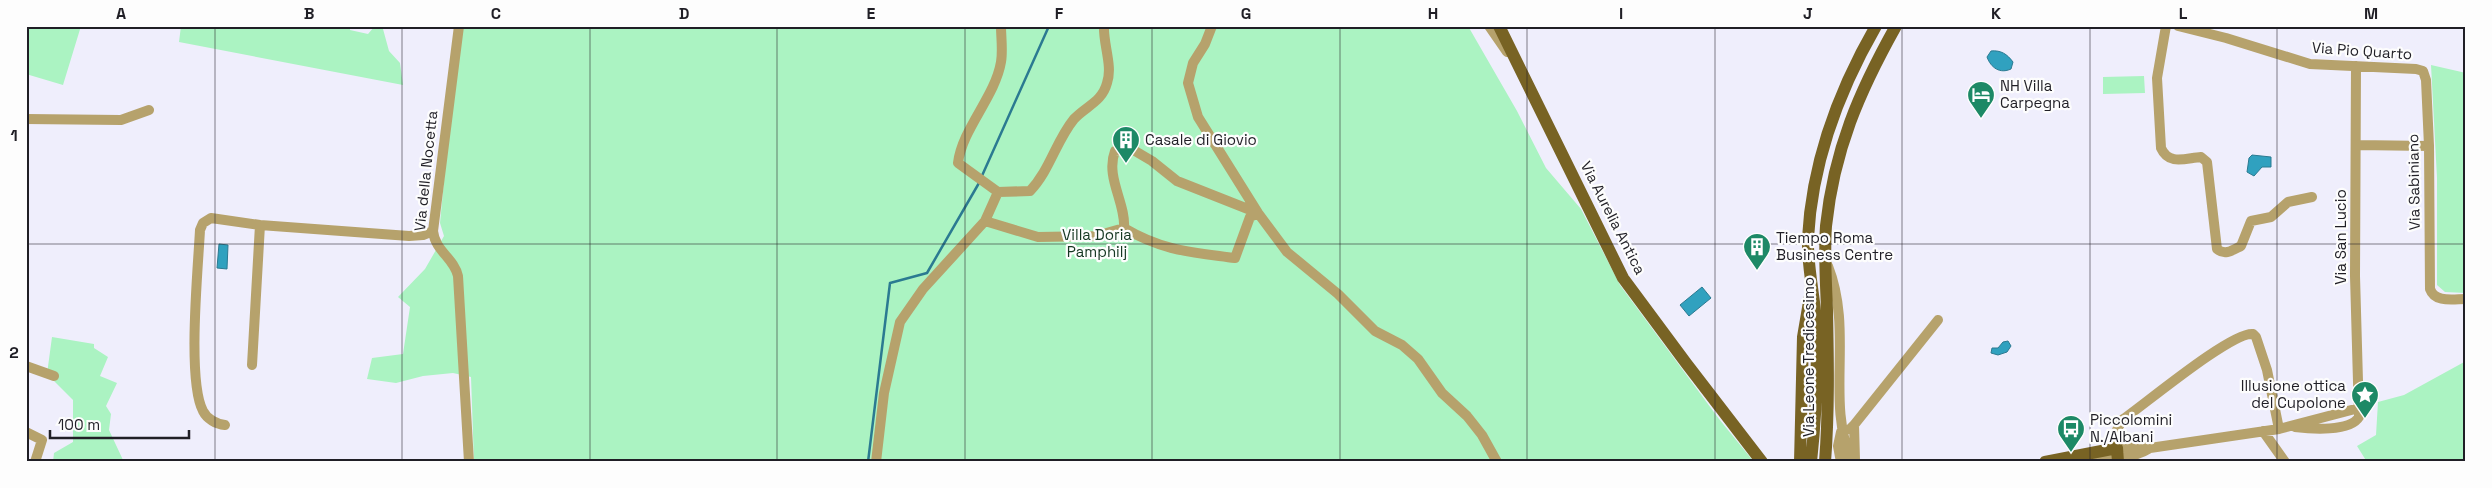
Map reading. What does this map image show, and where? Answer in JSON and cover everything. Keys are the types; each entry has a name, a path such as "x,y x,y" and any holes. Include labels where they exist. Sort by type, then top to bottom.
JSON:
{"main road":[{"path":"1499,26 1523,75"},
{"name":"Via Leone Tredicesimo","path":"1811,462 1816,353 1808,238 1818,164 1837,104 1876,26"},
{"name":"Via Leone Tredicesimo","path":"1825,461 1828,353 1825,260 1829,208 1841,148 1858,99 1896,26"},
{"name":"Via Aurelia Antica","path":"1523,75 1623,278 1686,364 1762,462"},
{"path":"1800,462 1803,337 1812,286"},
{"path":"2045,462 2081,456 2093,451 2118,456"}],"street":[{"name":"Via della Nocetta","path":"459,26 433,231 436,244 454,266 458,276 470,462"},
{"path":"1001,26 1001,62 990,92 959,156 958,163 998,192 1030,191 1041,179 1064,134 1075,118 1101,97 1108,82 1108,60 1104,26"},
{"path":"1212,26 1205,44 1193,63 1188,82 1198,117 1258,213 1287,252 1338,294 1375,331 1402,345 1418,358 1442,394 1467,416 1482,435 1497,462"},
{"name":"Via Aurelia Antica","path":"1489,26 1523,75"},
{"path":"2166,26 2157,78 2161,148 2165,156 2173,160 2201,158 2207,162 2216,249 2223,253 2241,246 2251,221 2271,217 2288,202 2312,197"},
{"name":"Via Pio Quarto","path":"2178,26 2226,38 2310,64 2420,69 2425,75"},
{"name":"Via San Lucio","path":"2279,429 2292,427 2320,430 2351,424 2359,418 2355,276 2356,66"},
{"name":"Via Sabiniano","path":"2425,75 2429,146 2430,289 2434,296 2439,298 2466,299"},
{"path":"26,119 122,120 148,110"},
{"path":"2357,145 2429,146"},
{"path":"1124,228 1124,220 1116,194 1112,159 1115,151 1130,148 1152,161 1177,181 1258,213"},
{"path":"876,462 884,393 900,322 923,289 984,220 998,192"},
{"path":"984,220 1038,237 1096,236 1124,228 1146,242 1174,250 1235,258 1250,217 1258,213"},
{"path":"225,425 217,423 205,414 194,383 200,230 203,223 211,218 260,224 408,236 423,235 433,231"},
{"path":"252,365 260,224"},
{"path":"1825,260 1839,304 1842,431 1838,446 1841,462"},
{"path":"1842,431 1854,426 1938,320"},
{"path":"2248,334 2256,337 2267,370 2279,429 2150,448 2139,444 2118,456 2117,430 2122,420 2223,345 2248,334"},
{"path":"26,366 54,376"},
{"path":"1854,426 1854,462"},
{"path":"1842,431 1854,462"},
{"path":"2262,431 2285,462"},
{"path":"26,432 42,440 35,462"},
{"path":"2118,456 2140,458 2150,448"}],"green space":[{"path":"26,26 81,26 63,85 26,74"},
{"path":"181,26 350,26 350,30 368,34 374,27 383,29 389,51 400,63 403,85 179,42"},
{"name":"Villa Doria Pamphilj","path":"462,26 1468,26 1517,111 1546,168 1581,209 1620,285 1719,419 1754,462 474,462 471,377 453,373 423,376 396,383 367,379 372,358 403,354 410,307 398,297 425,269 444,236 440,223 452,97"},
{"path":"2431,65 2466,73 2466,293 2445,292 2437,285 2437,178"},
{"path":"2144,76 2145,93 2103,94 2103,77"},
{"path":"52,337 94,344 94,348 108,357 100,376 117,383 106,406 111,414 109,430 123,460 128,462 53,462 54,453 73,442 73,400 47,374"},
{"path":"2466,361 2466,462 2367,462 2357,446 2376,435 2378,402 2404,395"}],"water":[{"path":"1991,51 2004,53 2013,62 2011,69 2003,71 1993,67 1987,57"},
{"path":"2252,155 2271,157 2271,167 2262,167 2254,176 2247,172 2249,158"},
{"path":"219,244 228,245 227,269 217,268"},
{"path":"1702,287 1711,298 1689,316 1680,305"},
{"path":"2008,341 2011,346 2007,352 1998,355 1991,353 1992,348 1998,348 2003,342"}],"waterway":[{"path":"981,178 1049,26"},
{"path":"868,462 890,283 927,273 979,183"}],"place":[{"name":"NH Villa Carpegna","path":"1981,119"},
{"name":"Casale di Giovio","path":"1126,164"},
{"name":"Tiempo Roma Business Centre","path":"1757,271"},
{"name":"Illusione ottica del Cupolone","path":"2365,419"},
{"name":"Piccolomini N./Albani","path":"2071,453"}]}
